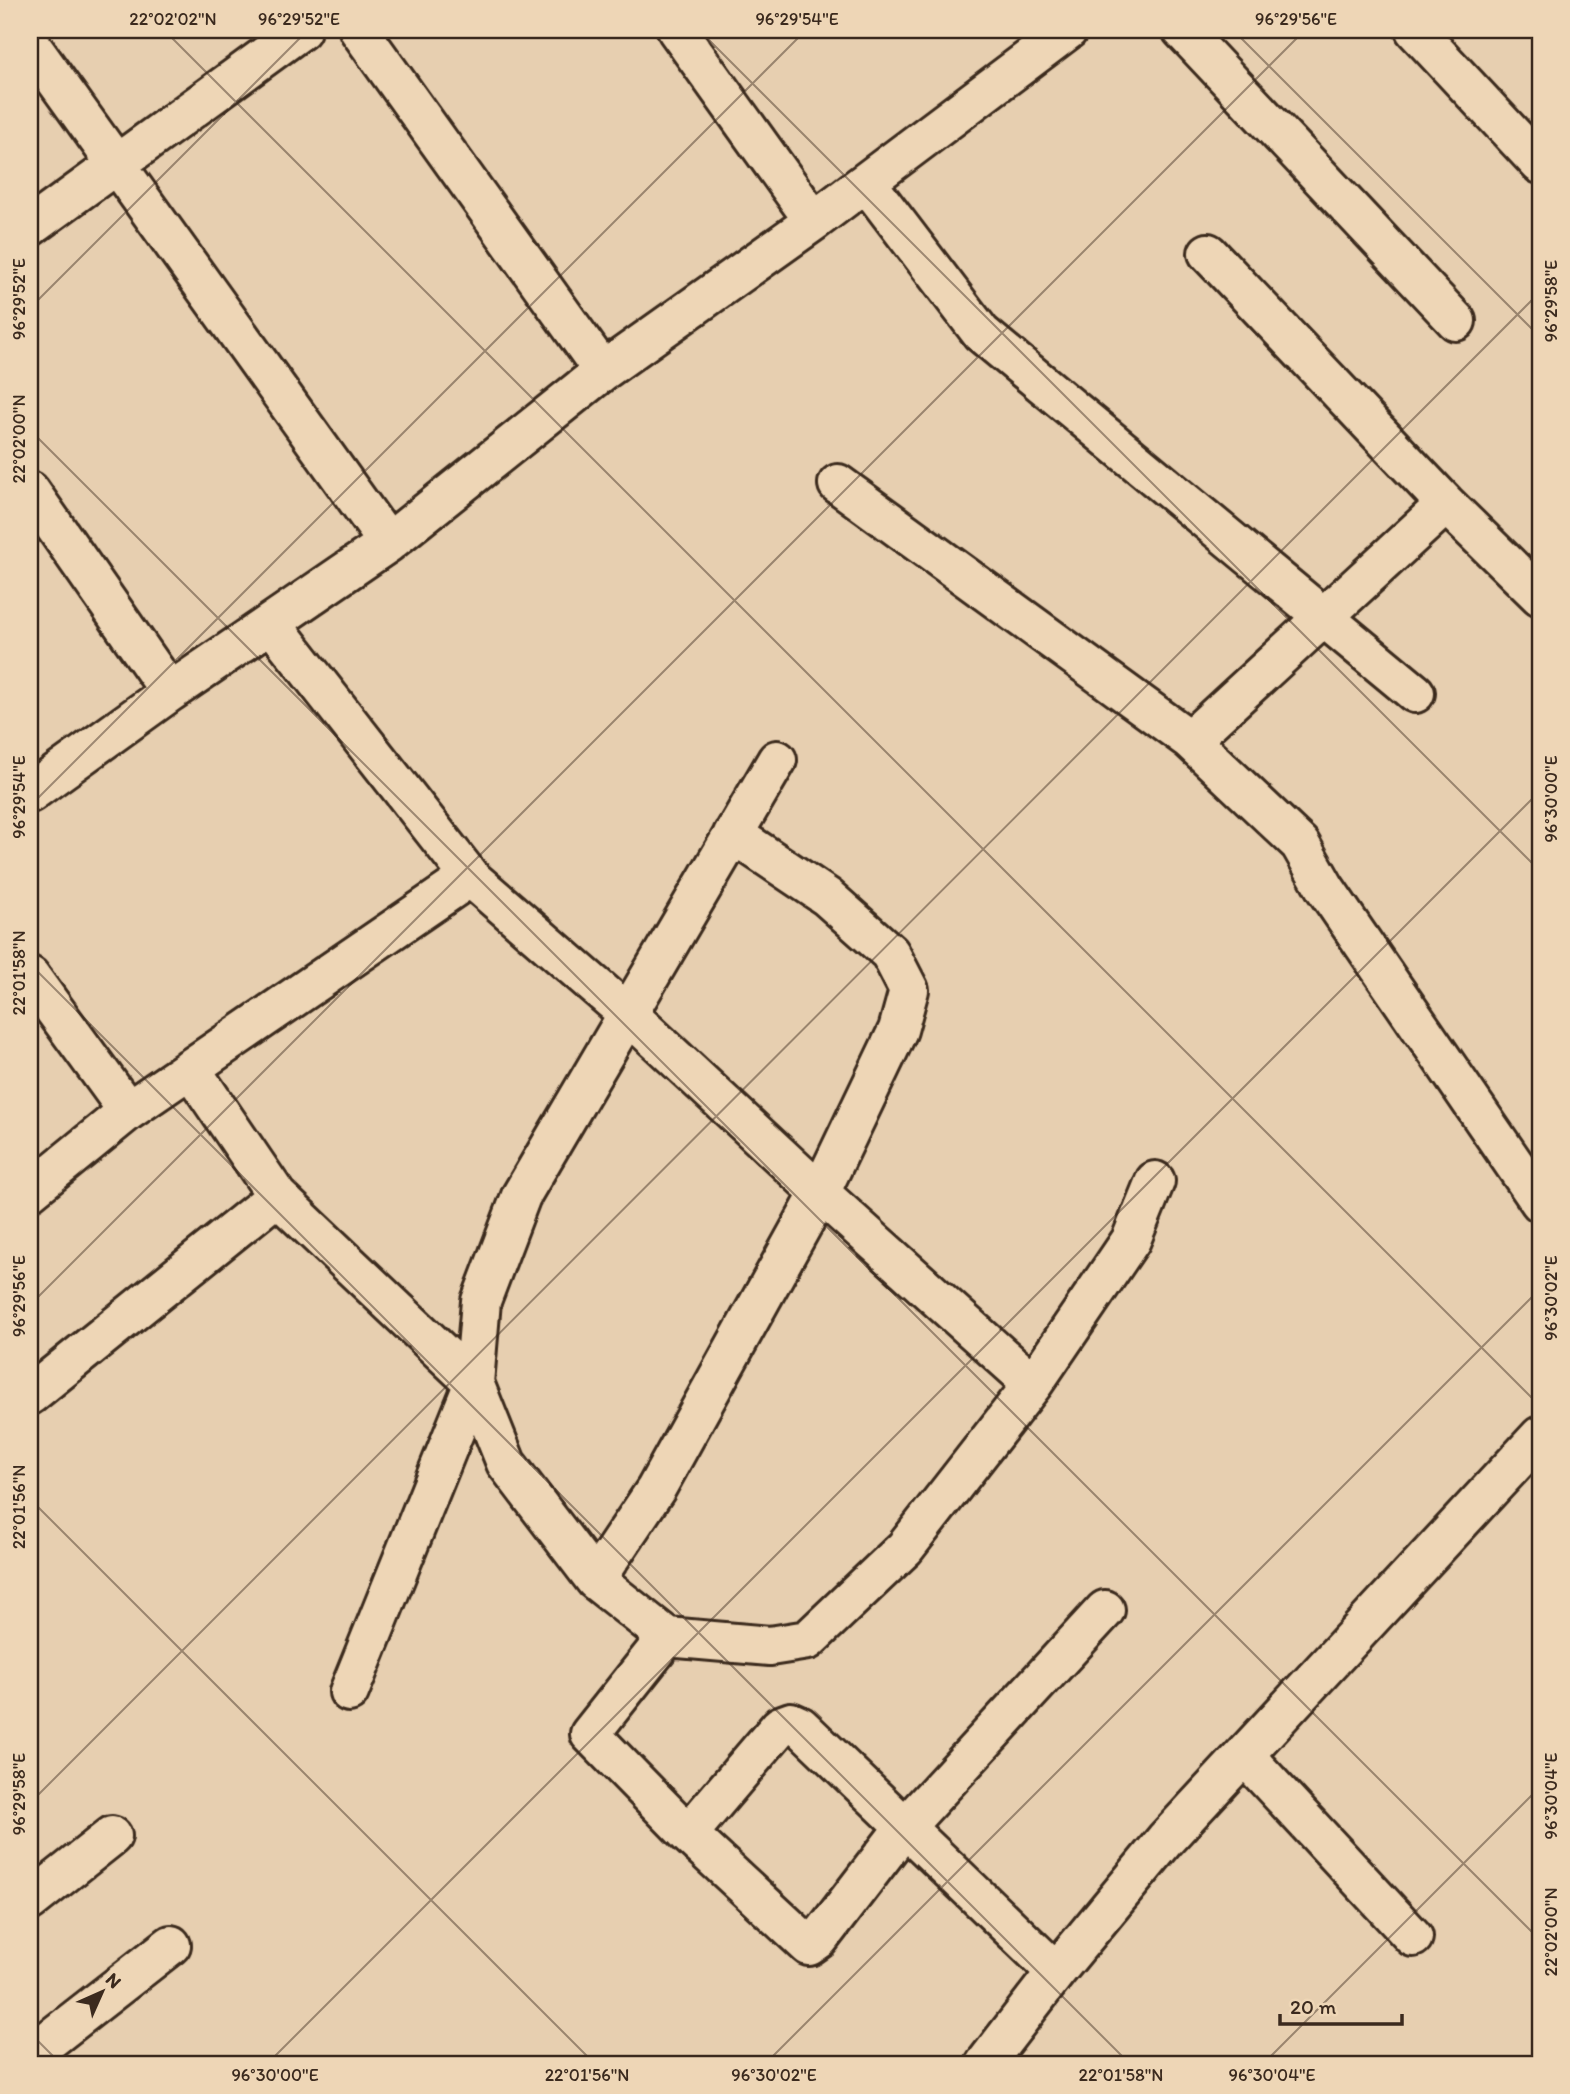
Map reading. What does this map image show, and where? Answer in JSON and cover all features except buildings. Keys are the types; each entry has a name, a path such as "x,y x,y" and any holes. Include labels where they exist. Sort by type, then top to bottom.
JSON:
{"street":[{"path":"30,227 302,30"},
{"path":"359,30 603,371"},
{"path":"677,30 814,221"},
{"path":"30,793 170,692 388,543 603,371 866,182 1023,43 1068,30"},
{"path":"1182,30 1456,321"},
{"path":"1415,30 1540,164"},
{"path":"30,44 388,543"},
{"path":"866,182 981,333 1415,693"},
{"path":"1209,253 1446,504 1540,596"},
{"path":"838,484 1191,740 1300,844 1325,888 1540,1202"},
{"path":"30,491 170,692"},
{"path":"1191,740 1446,504"},
{"path":"271,623 470,877 629,1015 820,1193 1033,1384"},
{"path":"349,1692 474,1383 481,1301 521,1196 777,760"},
{"path":"595,1580 656,1489 820,1193 898,1030 909,990 890,953 827,897 733,834"},
{"path":"30,1191 128,1111 470,877"},
{"path":"30,976 128,1111"},
{"path":"190,1068 277,1196 474,1383 506,1463 595,1580 667,1637 770,1646 808,1640 905,1548 1033,1384 1131,1240 1155,1181"},
{"path":"30,1395 277,1196"},
{"path":"985,2064 1165,1839 1540,1436"},
{"path":"667,1637 590,1734 688,1834 808,1946 819,1939 904,1828 1105,1610"},
{"path":"688,1834 780,1726 791,1722 800,1726 1056,1972"},
{"path":"1244,1755 1413,1937"},
{"path":"30,1901 112,1836"},
{"path":"30,2054 171,1945"}]}
